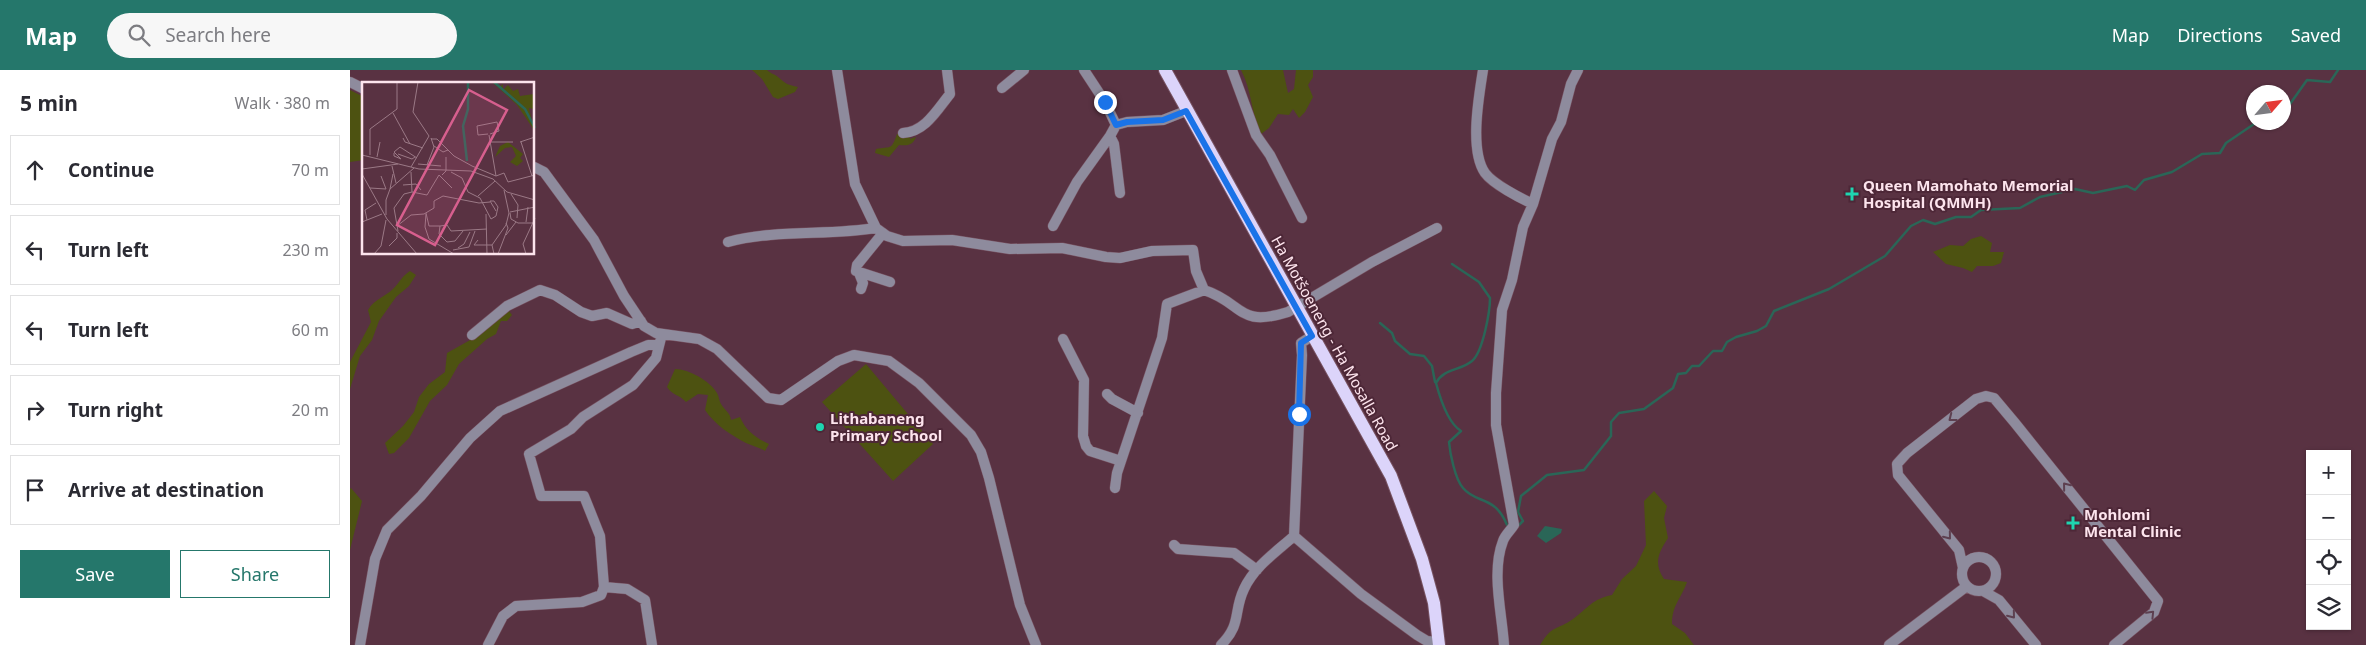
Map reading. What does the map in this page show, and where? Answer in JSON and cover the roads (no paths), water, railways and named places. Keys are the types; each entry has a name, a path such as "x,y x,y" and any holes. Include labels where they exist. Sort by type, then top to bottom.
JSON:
{"main road":[{"name":"Ha Motšoeneng - Ha Mosalla Road","path":"1165,70 1186,111 1391,476 1422,559 1434,603 1439,643"}],"street":[{"path":"837,70 855,184 880,230"},
{"path":"903,133 913,132 922,127 950,94 947,70"},
{"path":"1002,88 1024,70"},
{"path":"1084,70 1105,102 1116,125"},
{"path":"1232,70 1256,135 1270,155 1302,218"},
{"path":"1483,70 1477,121 1479,160 1485,173 1493,180 1532,204"},
{"path":"1504,645 1498,587 1499,554 1504,539 1514,525 1496,425 1502,310 1512,280 1523,227 1552,139 1561,122 1571,84 1578,70"},
{"path":"350,82 362,88"},
{"path":"1053,226 1077,182 1116,125 1127,122 1163,120 1186,111"},
{"path":"1110,136 1114,144 1120,193"},
{"path":"535,168 544,172 594,240 624,296 644,326 662,334 699,339 717,349 768,398 781,400 838,361 854,355 889,361 919,383 971,435 981,452 990,478 1020,605 1036,645"},
{"path":"1116,488 1121,461 1162,338 1168,304 1204,290 1218,294 1239,312 1251,317 1264,318 1275,316 1296,307 1372,262 1437,228"},
{"path":"861,289 863,283 859,273 856,271 857,265 880,230"},
{"path":"728,242 747,237 777,234 880,230 904,241 952,240 1010,249 1062,248 1120,258 1152,251 1193,250 1196,271 1204,290"},
{"path":"859,273 890,282"},
{"path":"472,334 506,306 540,290 556,295 581,312 592,316 607,313 632,324 641,321"},
{"path":"488,645 503,616 516,606 582,602 601,595 604,587 600,536 584,496 541,496 529,454 572,429 583,417 633,385 656,358 662,334"},
{"path":"1221,645 1231,635 1236,624 1241,596 1257,570 1294,536 1301,343 1312,336"},
{"path":"1063,339 1084,380 1083,436 1086,446 1090,451 1121,461"},
{"path":"360,645 375,559 387,530 422,496 470,438 500,411 631,352 648,345 659,345"},
{"path":"1107,394 1112,399 1138,413"},
{"path":"1963,568 1966,563 1976,557 1982,557 1992,562 1995,567 1996,579 1989,589 1983,591 1977,591 1967,586 1962,578 1963,568 1959,550 1898,474 1897,464 1907,453 1976,399 1990,396 1994,398 2015,423 2158,601 2154,612 2114,645"},
{"path":"1294,536 1361,594 1417,635 1427,641 1439,643"},
{"path":"1174,545 1178,549 1234,553 1257,570"},
{"path":"1894,644 1967,586"},
{"path":"604,587 627,589 646,600 652,645"},
{"path":"1983,591 1999,600 2036,645"}],"waterway":[{"path":"2291,103 2307,80 2330,82 2338,70"},
{"path":"1516,525 1523,521 1518,512 1521,496 1547,475 1584,470 1611,436 1611,422 1619,413 1644,409 1673,388 1678,374 1686,373 1692,366 1699,366 1713,351 1722,351 1727,342 1736,337 1757,331 1766,326 1774,311 1829,289 1885,256 1911,226 1923,220 1935,224 1956,217 1971,217 1981,210 2020,208 2040,197 2075,189 2093,193 2127,186 2135,190 2144,180 2172,172 2202,154 2220,153 2226,143 2246,129"},
{"path":"1452,264 1479,282 1490,298 1485,331 1476,356 1467,364 1443,375 1436,383 1448,416 1461,431 1449,442 1452,459 1455,472 1463,488 1468,493 1491,504 1502,515 1507,525 1511,525"},
{"path":"1380,323 1392,333 1395,341 1410,354 1424,356 1432,366 1435,382"}],"place":[{"name":"Queen Mamohato Memorial Hospital (QMMH)","path":"1852,194"},
{"name":"Lithabaneng Primary School","path":"820,427"},
{"name":"Mohlomi Mental Clinic","path":"2073,523"}]}
